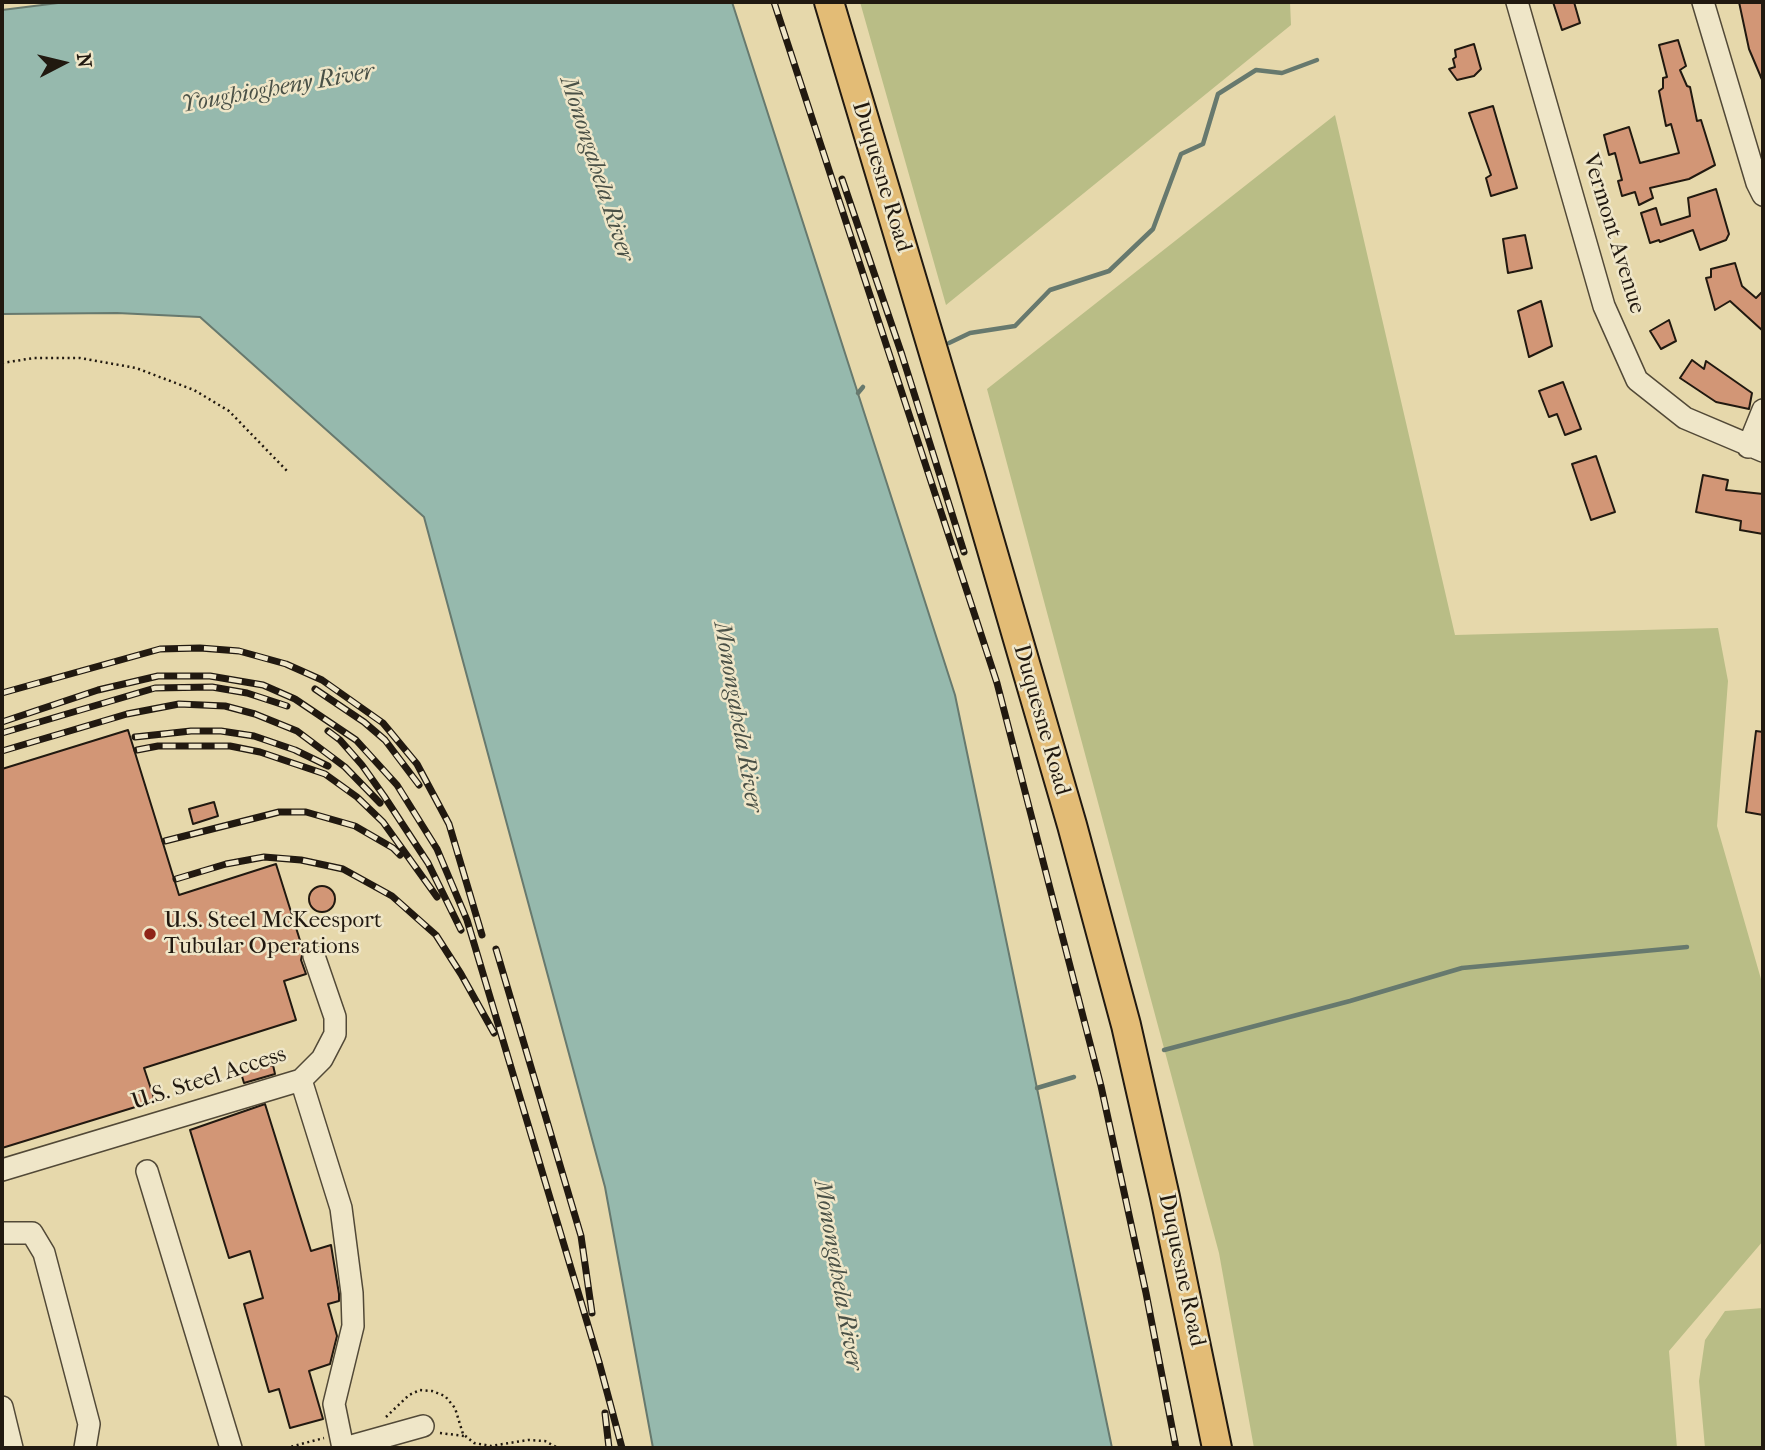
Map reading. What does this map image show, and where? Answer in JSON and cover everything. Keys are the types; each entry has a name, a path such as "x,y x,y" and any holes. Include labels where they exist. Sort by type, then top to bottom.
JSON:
{"main road":[{"name":"Duquesne Road","path":"829,2 970,474 1072,825 1126,1024 1217,1448"}],"street":[{"name":"Vermont Avenue","path":"1517,2 1604,306 1637,380 1685,418 1756,449"},
{"path":"1703,2 1757,183 1763,195"},
{"path":"1756,449 1763,410"},
{"name":"U.S. Steel Access","path":"2,1170 301,1080 322,1059 335,1034 335,1017 314,956"},
{"path":"301,1080 341,1208 352,1293 353,1326 335,1397 343,1448 424,1426"},
{"path":"147,1171 231,1448"},
{"path":"2,1233 32,1233 44,1253 89,1424 85,1448"},
{"path":"2,1407 12,1448"}],"path":[{"path":"2,363 34,358 80,358 136,368 171,381 194,390 229,411 289,473"},
{"path":"424,1426 446,1435 466,1436"}],"green space":[{"path":"860,2 1290,2 1291,25 946,305"},
{"path":"1335,115 1455,635 1718,628 1728,681 1717,826 1763,986 1763,1241 1669,1351 1677,1448 1254,1448 1219,1253 987,389"},
{"path":"1763,1308 1763,1448 1705,1448 1699,1381 1705,1340 1725,1311"}],"water":[{"path":"66,2 732,2 955,695 1112,1448 653,1448 605,1187 424,517 200,317 117,313 2,314 2,10"}],"building":[{"path":"1553,2 1574,2 1580,23 1562,30"},
{"path":"1739,2 1763,2 1763,82 1749,49"},
{"path":"1678,40 1686,66 1680,70 1690,87 1697,121 1701,120 1715,165 1689,179 1650,188 1653,198 1639,205 1635,192 1622,196 1618,181 1622,180 1615,153 1609,155 1604,135 1629,127 1640,163 1679,153 1671,124 1666,126 1659,91 1663,88 1663,78 1667,77 1659,45"},
{"path":"1474,44 1481,69 1474,76 1457,80 1449,69 1455,67 1455,50"},
{"path":"1493,106 1517,188 1491,196 1486,178 1491,175 1469,113"},
{"path":"1716,189 1729,234 1726,240 1700,250 1693,230 1650,243 1641,213 1656,208 1661,225 1690,216 1688,198"},
{"path":"1525,235 1532,268 1508,273 1503,239"},
{"path":"1735,263 1742,286 1756,298 1763,291 1763,331 1730,301 1715,310 1706,278 1711,277 1711,269"},
{"path":"1541,301 1552,346 1529,357 1518,311"},
{"path":"1669,320 1676,341 1661,349 1650,331"},
{"path":"1692,360 1704,369 1706,361 1752,393 1749,409 1716,402 1680,378"},
{"path":"1563,382 1581,429 1565,435 1557,414 1549,417 1539,391"},
{"path":"1596,456 1615,512 1591,520 1572,464"},
{"path":"1703,475 1728,480 1726,490 1763,494 1763,534 1740,530 1741,521 1696,512"},
{"name":"U.S. Steel McKeesport Tubular Operations","path":"128,730 179,895 276,864 303,950 301,960 306,974 284,981 296,1020 144,1068 155,1101 2,1148 2,769"},
{"path":"1756,731 1763,732 1763,815 1746,812"},
{"path":"214,802 218,816 193,824 189,809"},
{"path":"322,886 331,890 335,899 331,908 322,912 313,908 309,899 313,890"},
{"path":"273,1065 275,1074 244,1083 241,1073"},
{"path":"265,1104 311,1251 331,1245 339,1294 339,1301 328,1304 337,1336 330,1364 309,1371 323,1419 290,1428 279,1389 269,1392 244,1304 263,1298 250,1251 229,1258 190,1130"}],"waterway":[{"path":"949,343 970,333 1015,326 1050,290 1109,271 1153,229 1181,154 1203,144 1218,94 1256,70 1282,73 1317,60"},
{"path":"858,393 863,387"},
{"path":"1164,1050 1350,1001 1462,968 1687,947"},
{"path":"1037,1088 1074,1077"}],"railway":[{"path":"774,2 997,683 1101,1086 1176,1448"},
{"path":"842,179 902,355 964,552"},
{"path":"2,693 160,649 239,651 286,664 322,680 383,723 417,764 449,824 482,935"},
{"path":"2,722 98,690 158,676 210,676 263,685 295,699 356,740 397,785 437,849 467,920 599,1362 622,1448"},
{"path":"2,733 155,688 212,687 247,693 287,706"},
{"path":"315,689 364,722 385,740 419,785"},
{"path":"2,751 127,714 179,704 225,706 255,714 297,731 345,767 380,803"},
{"path":"135,737 221,731 254,736 295,750 328,766"},
{"path":"328,731 340,740 362,765 384,796 428,863 461,930"},
{"path":"137,750 158,746 230,746 260,752 325,774 357,797 383,822 437,897"},
{"path":"165,841 279,812 306,812 355,826 400,855"},
{"path":"176,879 226,864 264,857 301,860 343,869 392,896 436,935 494,1033"},
{"path":"496,949 581,1236 592,1313"},
{"path":"605,1413 609,1448"}],"place":[{"name":"U.S. Steel McKeesport Tubular Operations","path":"150,934"}],"water label":[{"name":"Youghiogheny River","path":"278,89"},
{"name":"Monongahela River","path":"596,169"},
{"name":"Monongahela River","path":"737,717"},
{"name":"Monongahela River","path":"837,1275"}]}
